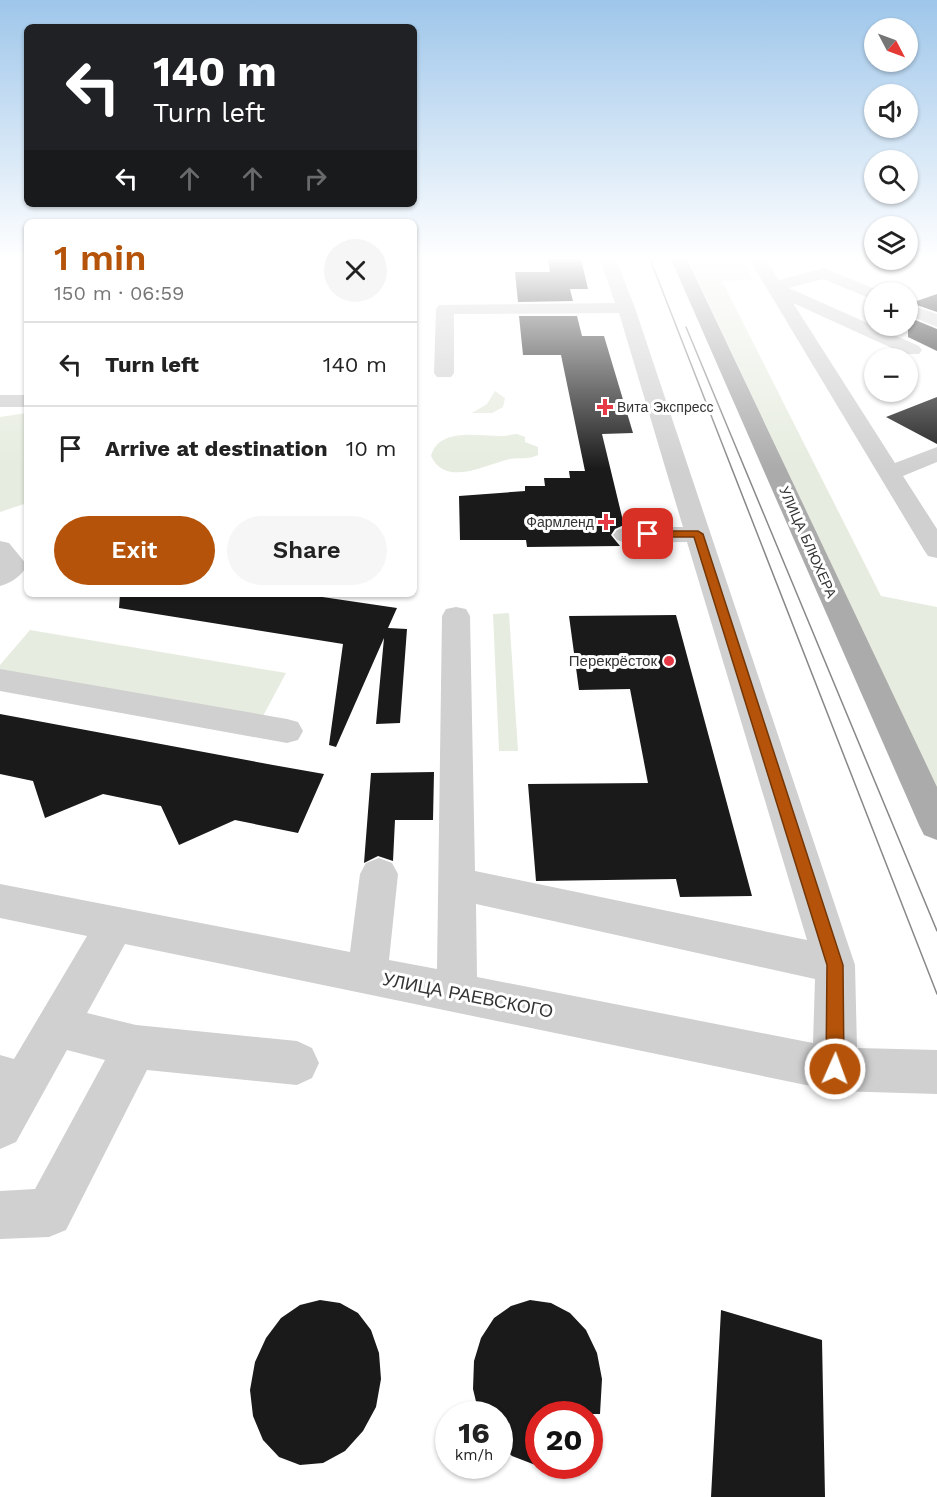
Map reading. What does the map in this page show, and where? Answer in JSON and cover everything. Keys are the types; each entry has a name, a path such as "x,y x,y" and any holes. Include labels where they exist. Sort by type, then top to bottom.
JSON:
{"main road":[{"name":"УЛИЦА БЛЮХЕРА","path":"711,329 937,825"}],"street":[{"path":"444,373 445,329"},
{"path":"633,329 835,965 835,1069"},
{"path":"799,329 937,550"},
{"path":"864,329 905,348"},
{"path":"0,401 24,401"},
{"path":"889,474 937,454"},
{"path":"889,474 931,499"},
{"path":"626,535 698,534"},
{"path":"0,549 14,566 0,578"},
{"path":"456,616 457,992"},
{"path":"0,680 287,731"},
{"path":"367,974 379,874"},
{"path":"456,883 557,893 835,965"},
{"name":"УЛИЦА РАЕВСКОГО","path":"0,901 835,1069 937,1072"},
{"path":"0,1126 12,1080 58,1027 115,925"},
{"path":"58,1027 136,1047 297,1063"},
{"path":"0,1215 49,1213 136,1047"}],"shaded area":[{"path":"721,329 746,329 881,596 937,607 937,791"},
{"path":"495,391 505,398 503,407 492,413 472,413 487,404"},
{"path":"24,413 24,504 0,512 0,417"},
{"path":"517,434 525,437 525,442 538,447 538,455 456,472 446,471 438,466 431,456 443,440 452,437"},
{"path":"509,613 518,751 499,751 493,614"},
{"path":"30,630 286,673 263,716 0,670 0,665"}],"building":[{"path":"520,329 580,329 582,336 604,336 633,433 602,434 624,525 615,529 611,535 620,546 527,547 526,540 460,540 459,496 525,491 525,486 545,486 544,478 570,478 569,471 585,471 561,355 523,355"},
{"path":"918,329 937,329 937,351 908,336 918,336"},
{"path":"937,397 937,444 886,417"},
{"path":"120,597 322,597 397,608 388,628 407,629 400,723 376,724 384,638 336,747 329,745 343,644 119,608"},
{"path":"676,615 752,896 680,897 676,879 536,881 528,784 648,783 630,689 579,690 569,616"},
{"path":"0,714 324,774 298,833 235,820 179,845 161,806 103,794 45,818 33,781 0,774"},
{"path":"434,772 433,820 395,820 393,861 378,856 364,863 371,773"},
{"path":"320,1300 340,1303 358,1313 371,1330 379,1353 381,1379 376,1407 363,1431 345,1451 323,1463 300,1465 279,1457 263,1440 253,1416 250,1390 255,1362 266,1338 281,1318 300,1305"},
{"path":"530,1300 551,1303 570,1313 586,1330 597,1353 602,1379 601,1401 525,1401 525,1461 513,1456 513,1401 476,1401 473,1389 474,1361 481,1338 494,1318 511,1306"},
{"path":"721,1310 822,1340 825,1497 711,1497"}],"tram line":[{"path":"677,329 937,994"},
{"path":"687,329 937,931"}],"place":[{"name":"Вита Экспресс","path":"605,407"},
{"name":"Фармленд","path":"606,522"},
{"name":"Перекрёсток","path":"669,661"}],"route":[{"path":"648,534 698,534 835,965 835,1069"}]}
